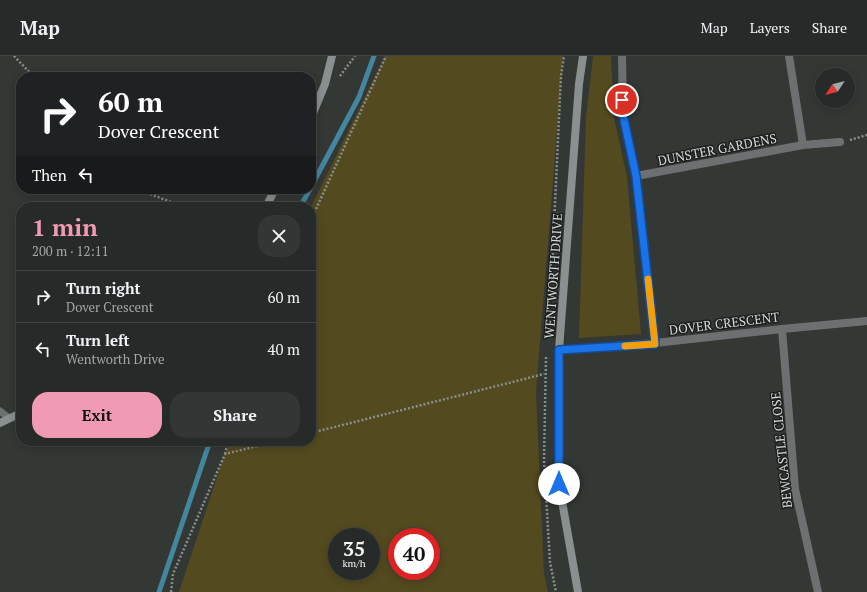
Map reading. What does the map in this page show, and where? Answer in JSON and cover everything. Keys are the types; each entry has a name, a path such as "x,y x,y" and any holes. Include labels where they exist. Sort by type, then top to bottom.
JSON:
{"street":[{"path":"316,106 325,84 332,56"},
{"name":"WENTWORTH DRIVE","path":"578,592 559,484 559,350 579,84 583,56"},
{"path":"622,56 623,115 636,176 655,344"},
{"path":"788,56 803,145"},
{"name":"DUNSTER GARDENS","path":"636,176 803,145 840,142"},
{"name":"DOVER CRESCENT","path":"559,350 655,344 782,328 867,321"},
{"name":"BEWCASTLE CLOSE","path":"782,328 795,489 818,592"},
{"path":"0,423 16,414"}],"lane":[{"path":"0,411 9,418"}],"path":[{"path":"14,56 29,72"},
{"path":"316,209 386,56"},
{"path":"840,142 867,135"},
{"path":"150,194 171,202"},
{"path":"316,432 544,374"},
{"path":"171,592 173,574 225,454 227,446"},
{"path":"225,454 258,446"}],"shaded area":[{"path":"385,56 563,56 536,392 544,574 548,592 179,592 227,446 316,446 316,202 313,202"},
{"path":"593,56 611,56 614,118 627,177 641,334 579,338 586,118"}],"waterway":[{"path":"316,178 359,97 374,56"},
{"path":"303,202 307,194"},
{"path":"159,592 208,446"}],"slow traffic":[{"path":"625,346 655,344 648,279"}],"route":[{"path":"559,484 559,350 655,344 636,176 623,115 622,100"}]}
